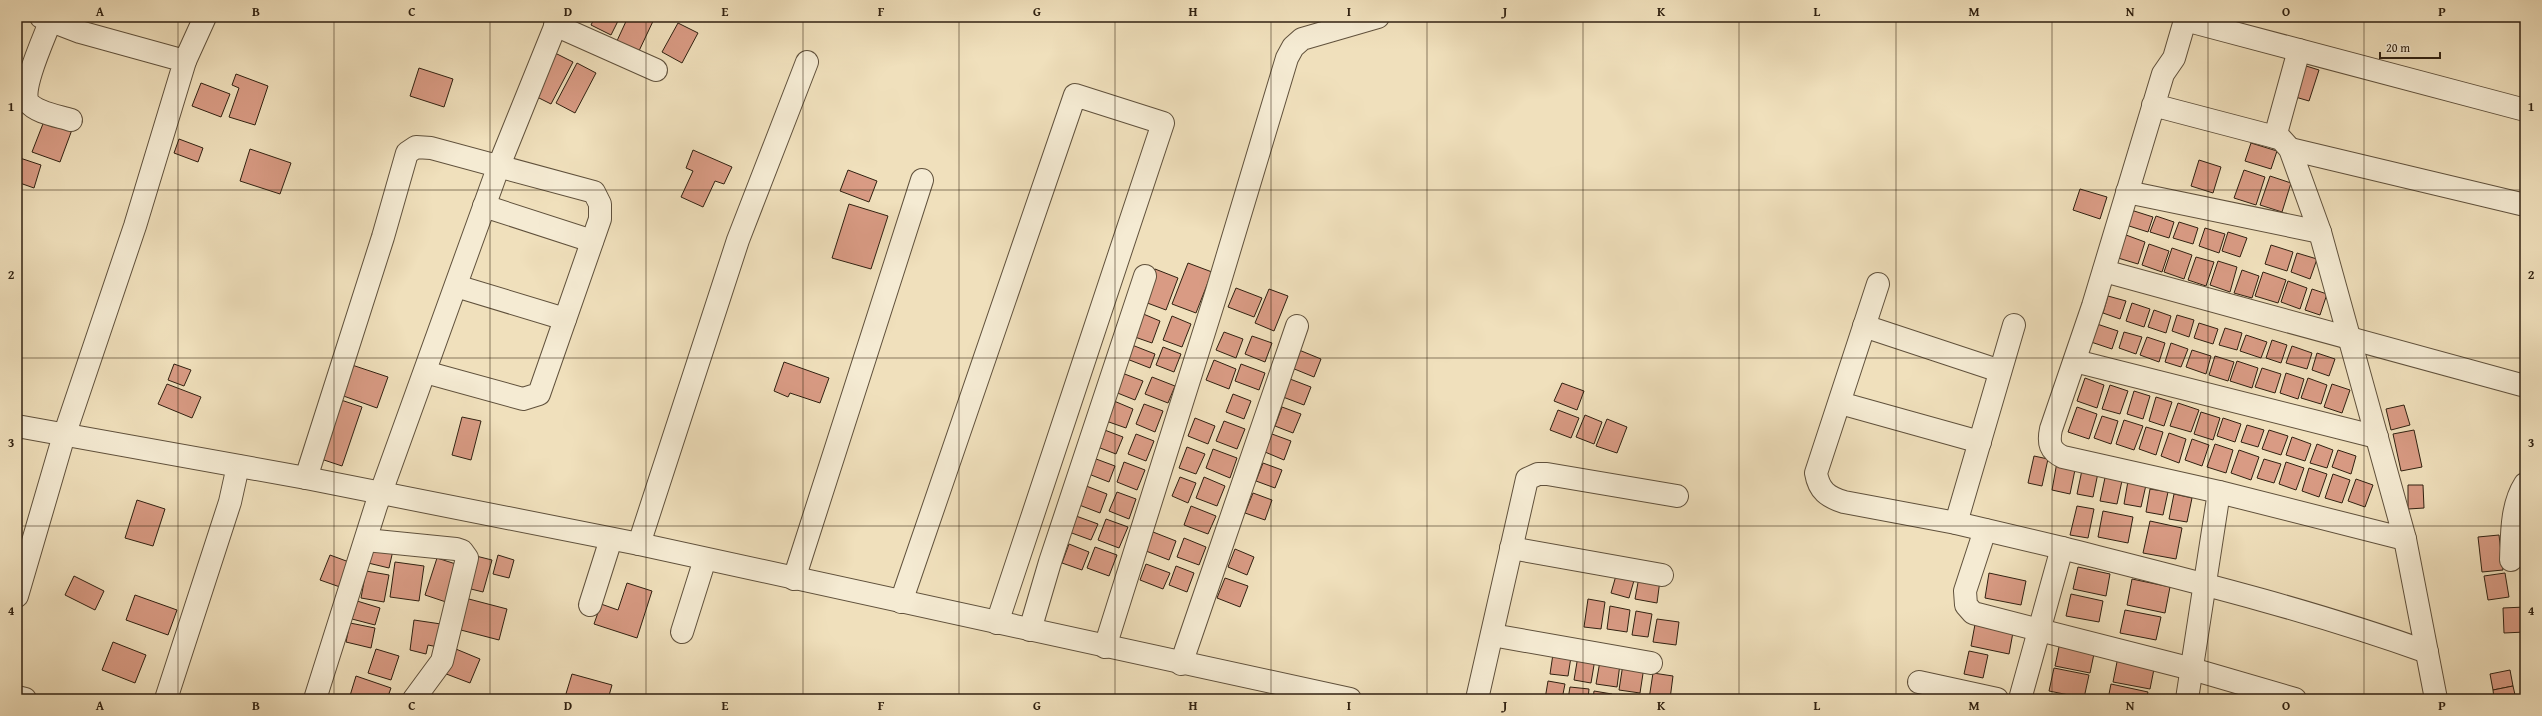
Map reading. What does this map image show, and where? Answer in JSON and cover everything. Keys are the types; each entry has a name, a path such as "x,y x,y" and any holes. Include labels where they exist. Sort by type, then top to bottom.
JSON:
{"street":[{"path":"17,596 64,438 135,226 185,61 205,17"},
{"path":"1105,647 1217,291 1287,58 1293,47 1302,40 1378,17"},
{"path":"2405,539 2219,492 2063,457 2053,450 2050,445 2052,430 2104,271 2163,74 2161,52 2180,18 2525,110"},
{"path":"71,120 38,109 28,102 26,97 45,19 80,32 185,61"},
{"path":"316,699 379,500 498,168 557,21 656,70"},
{"path":"2299,50 2282,143 2320,232 2377,437 2405,539 2436,699"},
{"path":"639,544 738,240 807,62"},
{"path":"901,602 1075,95 1163,123 997,623"},
{"path":"2153,105 2282,143 2525,205"},
{"path":"306,478 383,237 407,153 411,148 421,147 594,192 600,204 600,219 539,394 523,399 426,372"},
{"path":"794,579 922,180"},
{"path":"2127,192 2320,232"},
{"path":"484,206 592,241"},
{"path":"2104,271 2525,386"},
{"path":"1030,630 1050,562 1145,276"},
{"path":"1878,284 1816,473 1817,482 1823,492 1831,498 1844,502 1956,523 2206,584 2389,639 2427,652"},
{"path":"456,286 565,319"},
{"path":"1956,523 2014,325"},
{"path":"1181,664 1296,326"},
{"path":"1864,326 2000,371"},
{"path":"2075,361 2377,437"},
{"path":"1840,403 1980,442"},
{"path":"17,426 64,438 237,471 306,478 379,500 610,546 639,544 704,565 794,579 1181,664 1350,699"},
{"path":"166,699 230,502 237,471"},
{"path":"1477,699 1524,488 1531,476 1547,474 1677,496"},
{"path":"2511,560 2516,510 2520,492 2525,484"},
{"path":"2187,699 2206,584 2219,492"},
{"path":"1985,530 1965,591 1966,604 1973,613 2192,669 2295,699"},
{"path":"368,534 456,549 462,551 467,558 442,661 414,699"},
{"path":"592,598 610,546"},
{"path":"1511,548 1662,575"},
{"path":"2020,699 2062,548"},
{"path":"682,632 704,565"},
{"path":"1492,635 1650,663"},
{"path":"1919,682 1997,699"},
{"path":"17,697 25,699"}],"building":[{"path":"595,17 620,17 611,35 591,25"},
{"path":"628,17 655,17 638,53 616,43"},
{"path":"678,23 698,33 682,63 662,52"},
{"path":"551,51 573,62 551,104 529,93"},
{"path":"577,63 596,73 575,113 556,103"},
{"path":"2303,65 2319,70 2309,101 2292,96"},
{"path":"419,68 453,79 444,107 410,96"},
{"path":"236,74 268,86 255,125 229,117 239,88 232,85"},
{"path":"201,83 230,94 221,117 192,106"},
{"path":"46,116 73,127 60,162 32,152"},
{"path":"179,139 203,148 198,162 174,153"},
{"path":"2251,143 2277,151 2271,169 2245,161"},
{"path":"250,149 291,163 280,194 240,181"},
{"path":"693,150 732,167 724,184 715,181 703,207 681,197 693,171 686,168"},
{"path":"17,157 41,165 34,188 17,182"},
{"path":"2199,160 2221,167 2213,193 2191,186"},
{"path":"848,170 877,181 869,202 840,191"},
{"path":"2244,170 2265,177 2256,205 2234,198"},
{"path":"2270,176 2291,183 2282,212 2260,205"},
{"path":"2080,189 2107,197 2100,219 2073,210"},
{"path":"849,204 888,216 871,269 832,258"},
{"path":"2131,210 2153,217 2148,232 2126,225"},
{"path":"2156,216 2174,222 2169,238 2150,232"},
{"path":"2179,222 2198,228 2193,244 2173,238"},
{"path":"2205,228 2225,234 2219,253 2199,246"},
{"path":"2228,232 2247,238 2240,257 2222,251"},
{"path":"2126,235 2145,242 2138,264 2118,258"},
{"path":"2149,244 2169,251 2162,272 2142,265"},
{"path":"2271,245 2293,252 2287,271 2265,264"},
{"path":"2172,248 2192,255 2184,279 2164,272"},
{"path":"2297,253 2317,259 2310,279 2291,272"},
{"path":"2196,257 2214,262 2206,286 2188,280"},
{"path":"2218,261 2237,267 2230,292 2210,285"},
{"path":"1188,263 1212,272 1196,313 1172,304"},
{"path":"1155,269 1178,278 1166,310 1142,301"},
{"path":"2242,270 2259,276 2252,298 2234,293"},
{"path":"2263,272 2286,280 2278,303 2255,296"},
{"path":"2288,281 2307,288 2300,309 2281,302"},
{"path":"1236,288 1262,298 1254,317 1228,307"},
{"path":"1269,289 1288,296 1274,331 1255,323"},
{"path":"2312,289 2327,294 2320,315 2305,310"},
{"path":"2108,296 2126,301 2120,319 2103,313"},
{"path":"2132,303 2150,309 2144,327 2126,321"},
{"path":"2154,310 2171,316 2166,333 2148,327"},
{"path":"1141,313 1160,321 1152,343 1132,336"},
{"path":"2177,315 2194,320 2189,337 2172,331"},
{"path":"1172,316 1191,324 1182,347 1163,340"},
{"path":"2199,323 2218,329 2213,344 2194,338"},
{"path":"2097,324 2118,331 2112,349 2091,342"},
{"path":"2225,328 2242,333 2237,350 2219,345"},
{"path":"1224,332 1243,339 1236,358 1216,350"},
{"path":"2124,332 2142,337 2136,354 2119,348"},
{"path":"2246,335 2267,342 2261,358 2240,351"},
{"path":"1252,336 1272,343 1265,362 1245,354"},
{"path":"2147,337 2165,343 2159,362 2140,355"},
{"path":"2272,340 2287,345 2281,363 2266,358"},
{"path":"2171,343 2188,349 2181,367 2165,362"},
{"path":"1132,345 1155,354 1150,368 1127,359"},
{"path":"2292,346 2312,353 2307,369 2286,363"},
{"path":"1163,347 1181,354 1174,372 1156,365"},
{"path":"1299,350 1321,359 1314,377 1292,368"},
{"path":"2192,350 2211,356 2206,374 2186,367"},
{"path":"2317,353 2335,359 2329,376 2312,370"},
{"path":"2215,356 2234,362 2228,381 2209,375"},
{"path":"1214,360 1236,369 1229,389 1206,380"},
{"path":"2237,361 2258,368 2252,388 2230,381"},
{"path":"784,362 829,378 820,403 790,393 788,397 774,391"},
{"path":"174,364 191,370 184,386 168,380"},
{"path":"349,364 388,377 377,408 338,394"},
{"path":"1241,364 1265,373 1259,390 1235,381"},
{"path":"2262,368 2281,374 2275,393 2255,387"},
{"path":"1122,373 1143,381 1135,400 1115,392"},
{"path":"2286,373 2304,379 2298,399 2280,393"},
{"path":"1152,377 1175,386 1168,403 1145,394"},
{"path":"2085,378 2104,385 2097,408 2077,401"},
{"path":"2308,378 2327,385 2321,404 2301,398"},
{"path":"1290,379 1311,387 1304,405 1283,397"},
{"path":"1562,383 1584,391 1577,410 1554,401"},
{"path":"167,384 201,397 192,418 158,404"},
{"path":"2332,384 2350,390 2342,413 2324,407"},
{"path":"2110,385 2128,391 2120,414 2102,409"},
{"path":"2134,391 2150,396 2143,419 2127,414"},
{"path":"1233,394 1251,401 1244,419 1226,412"},
{"path":"2156,397 2172,402 2164,426 2149,421"},
{"path":"338,399 362,407 342,466 318,458"},
{"path":"1114,401 1133,409 1126,428 1106,421"},
{"path":"2178,403 2199,410 2191,432 2170,426"},
{"path":"1144,404 1163,411 1155,432 1136,424"},
{"path":"2404,405 2410,425 2391,430 2386,409"},
{"path":"1282,407 1301,414 1293,433 1275,426"},
{"path":"2077,407 2097,414 2089,439 2068,432"},
{"path":"1558,410 1579,418 1571,438 1550,430"},
{"path":"2201,412 2220,418 2213,440 2194,434"},
{"path":"1585,415 1602,422 1594,444 1576,437"},
{"path":"2102,416 2118,421 2111,444 2094,438"},
{"path":"462,417 481,421 471,460 452,455"},
{"path":"1195,418 1215,426 1208,444 1188,436"},
{"path":"2223,418 2241,424 2235,442 2217,436"},
{"path":"1607,419 1627,427 1617,453 1596,446"},
{"path":"2124,420 2143,426 2134,450 2116,444"},
{"path":"1224,421 1245,429 1237,449 1216,441"},
{"path":"2247,425 2264,430 2258,447 2241,442"},
{"path":"2146,427 2163,432 2156,455 2139,449"},
{"path":"1102,429 1123,437 1116,454 1095,446"},
{"path":"2269,430 2288,436 2281,455 2262,449"},
{"path":"2414,430 2422,467 2401,471 2393,434"},
{"path":"2169,433 2186,439 2179,463 2161,456"},
{"path":"1136,434 1154,441 1146,461 1128,454"},
{"path":"1272,434 1291,441 1284,460 1265,452"},
{"path":"2292,437 2311,444 2305,461 2286,455"},
{"path":"2192,439 2209,445 2202,466 2185,460"},
{"path":"2215,444 2233,450 2226,473 2207,467"},
{"path":"2317,444 2333,450 2327,468 2310,463"},
{"path":"1187,447 1205,454 1196,474 1179,468"},
{"path":"1213,449 1237,458 1230,478 1206,468"},
{"path":"2239,450 2259,457 2251,480 2231,473"},
{"path":"2338,450 2356,456 2351,474 2332,467"},
{"path":"1088,456 1115,466 1109,482 1081,471"},
{"path":"2034,456 2048,459 2042,486 2028,483"},
{"path":"2264,459 2281,464 2274,483 2257,478"},
{"path":"1124,462 1145,470 1137,490 1117,482"},
{"path":"2057,462 2076,465 2070,494 2052,490"},
{"path":"2286,462 2304,468 2296,490 2279,484"},
{"path":"1263,463 1282,470 1275,488 1256,481"},
{"path":"2309,468 2327,474 2319,497 2302,491"},
{"path":"2082,470 2098,473 2093,497 2077,494"},
{"path":"2106,473 2123,476 2117,504 2100,501"},
{"path":"2333,474 2350,480 2342,503 2325,498"},
{"path":"1180,477 1196,483 1188,503 1172,496"},
{"path":"1204,477 1225,486 1217,506 1196,498"},
{"path":"2356,479 2373,485 2365,507 2348,501"},
{"path":"2128,481 2146,485 2141,507 2124,504"},
{"path":"1081,484 1107,494 1100,513 1074,503"},
{"path":"2408,485 2423,485 2424,508 2408,509"},
{"path":"2150,489 2168,492 2163,515 2146,512"},
{"path":"1117,492 1136,499 1129,519 1109,511"},
{"path":"1253,493 1272,500 1265,520 1245,513"},
{"path":"2174,494 2192,498 2187,522 2169,519"},
{"path":"137,500 165,509 153,546 125,538"},
{"path":"1191,506 1216,516 1208,534 1184,525"},
{"path":"2077,506 2094,509 2088,538 2070,535"},
{"path":"2103,511 2133,517 2128,543 2098,537"},
{"path":"1076,516 1098,524 1091,540 1069,532"},
{"path":"1106,519 1128,527 1119,548 1098,540"},
{"path":"2150,521 2182,528 2176,559 2143,553"},
{"path":"1153,532 1176,541 1169,560 1146,551"},
{"path":"2499,535 2503,570 2482,572 2478,537"},
{"path":"1184,538 1206,547 1199,565 1177,557"},
{"path":"368,540 394,546 389,568 364,562"},
{"path":"1069,544 1089,552 1082,570 1062,563"},
{"path":"1095,547 1117,555 1109,576 1087,568"},
{"path":"1235,549 1254,557 1247,575 1228,567"},
{"path":"330,555 349,562 340,587 320,580"},
{"path":"472,555 492,560 483,592 463,587"},
{"path":"498,555 514,560 509,578 493,574"},
{"path":"437,558 462,566 449,603 425,595"},
{"path":"395,562 424,566 419,601 390,597"},
{"path":"1146,564 1170,573 1163,589 1140,580"},
{"path":"1176,566 1194,573 1187,592 1169,585"},
{"path":"2078,567 2110,574 2106,596 2073,589"},
{"path":"366,571 389,575 384,602 361,598"},
{"path":"1617,572 1635,577 1629,598 1611,593"},
{"path":"1989,573 2026,581 2021,605 1985,598"},
{"path":"2505,573 2509,597 2488,600 2484,576"},
{"path":"74,576 104,591 95,610 65,595"},
{"path":"1639,577 1660,580 1657,603 1635,599"},
{"path":"1225,578 1248,586 1240,607 1217,598"},
{"path":"2132,579 2170,587 2165,613 2127,605"},
{"path":"627,583 652,591 637,638 594,624 601,604 618,610"},
{"path":"2071,594 2103,601 2099,622 2066,616"},
{"path":"135,595 177,610 168,635 126,620"},
{"path":"465,598 507,609 499,640 457,629"},
{"path":"1588,599 1605,602 1601,629 1584,627"},
{"path":"357,601 380,608 375,625 352,619"},
{"path":"1610,606 1630,610 1627,632 1607,629"},
{"path":"2525,607 2525,632 2504,633 2503,608"},
{"path":"2125,610 2161,617 2156,640 2120,633"},
{"path":"1636,611 1652,614 1648,637 1632,635"},
{"path":"1657,619 1679,622 1676,645 1653,642"},
{"path":"1976,619 2014,627 2009,654 1971,646"},
{"path":"414,620 441,624 438,647 428,645 426,654 410,650"},
{"path":"350,623 375,628 371,648 346,642"},
{"path":"113,642 146,655 135,683 102,670"},
{"path":"2060,642 2095,649 2090,673 2055,666"},
{"path":"451,647 480,659 470,683 441,672"},
{"path":"376,649 399,656 391,680 368,673"},
{"path":"1969,651 1988,655 1983,678 1964,674"},
{"path":"1553,654 1571,657 1568,676 1550,674"},
{"path":"1578,656 1595,659 1591,683 1574,680"},
{"path":"2118,657 2155,664 2150,689 2113,682"},
{"path":"1600,661 1620,664 1617,687 1596,684"},
{"path":"1623,664 1644,667 1640,693 1619,690"},
{"path":"2054,668 2089,675 2084,698 2049,691"},
{"path":"2510,670 2513,686 2493,690 2490,674"},
{"path":"1653,673 1673,676 1670,699 1649,699"},
{"path":"572,674 612,685 608,699 565,697"},
{"path":"356,676 391,688 387,699 349,699"},
{"path":"1548,681 1565,684 1562,699 1545,699"},
{"path":"2111,684 2148,692 2146,699 2108,699"},
{"path":"2513,686 2516,699 2494,699 2493,690"},
{"path":"1570,687 1589,689 1588,699 1568,699"},
{"path":"1594,691 1612,694 1611,699 1593,699"},
{"path":"1619,696 1639,699 1618,699"}]}
